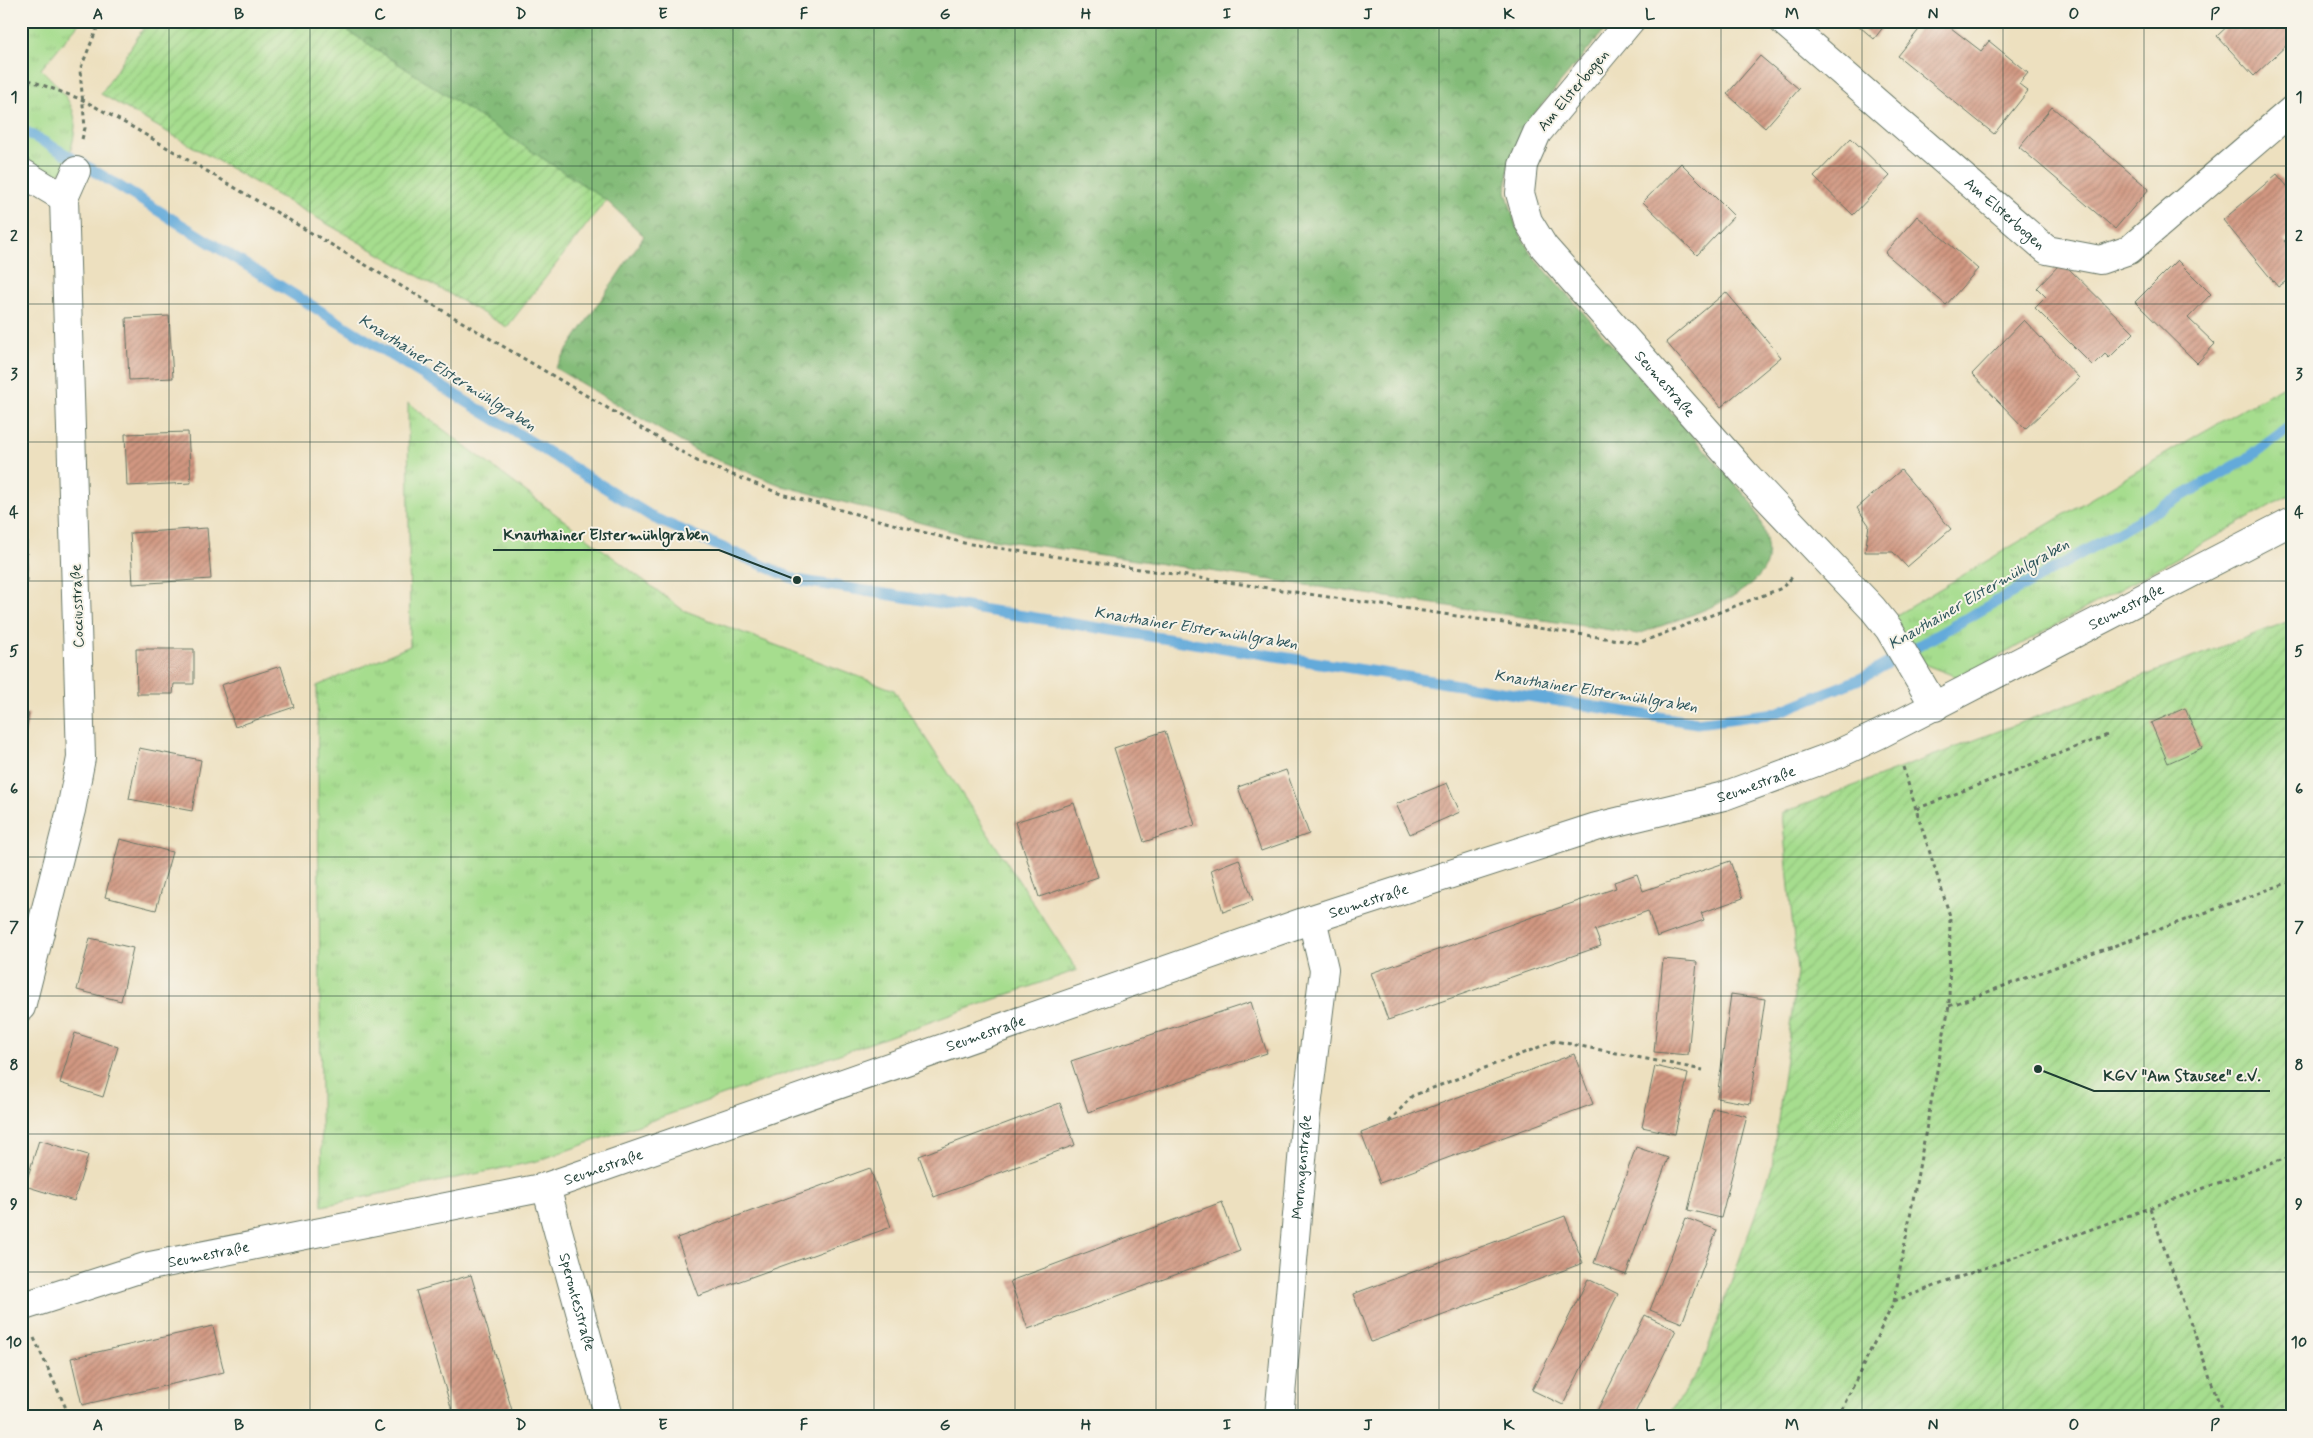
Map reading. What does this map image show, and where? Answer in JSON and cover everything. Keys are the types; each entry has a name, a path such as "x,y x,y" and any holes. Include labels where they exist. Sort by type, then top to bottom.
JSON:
{"street":[{"name":"Am Elsterbogen","path":"1520,193 1523,165 1537,132 1630,21"},
{"name":"Am Elsterbogen","path":"1783,21 2047,250 2100,260 2129,250 2292,110"},
{"name":"Cocciusstraße","path":"21,1007 68,819 81,758 64,198 76,171"},
{"path":"21,172 64,198"},
{"name":"Seumestraße","path":"1520,193 1528,221 1544,247 1746,475 1819,549 1889,629 1934,707"},
{"name":"Seumestraße","path":"21,1307 145,1268 546,1187 1312,919 1596,827 1724,796 1838,754 1934,707 2292,521"},
{"name":"Morungenstraße","path":"1278,1417 1306,1116 1324,970 1312,919"},
{"name":"Sperontesstraße","path":"546,1187 609,1417"}],"path":[{"path":"84,128 84,100 80,70 100,21"},
{"path":"21,77 84,100 697,461 780,494 964,543 1639,643 1782,588 1819,549"},
{"path":"1916,809 2110,734"},
{"path":"1838,1417 1894,1302 1949,1006 1950,916 1903,767"},
{"path":"1949,1006 2292,881"},
{"path":"1389,1122 1412,1096 1555,1042 1703,1070"},
{"path":"1894,1302 2292,1156"},
{"path":"2150,1208 2224,1417"},
{"path":"33,1336 70,1417"}],"green space":[{"path":"28,21 81,21 41,69 69,102 75,119 74,138 66,169 55,175 21,156 21,35"},
{"path":"148,21 333,21 606,200 507,327 101,94"},
{"path":"333,21 1612,21 1525,125 1509,162 1506,191 1516,226 1532,255 1753,504 1766,541 1766,564 1759,576 1746,588 1730,598 1690,616 1638,634 966,535 783,486 700,453 555,368 644,236 606,200"},
{"path":"2292,381 2292,449 2288,452 2292,460 2292,494 1960,678 1921,663 1893,617 2199,434"},
{"path":"408,403 683,610 894,690 1077,970 537,1161 322,1206 317,686 410,646"},
{"path":"2292,620 2292,1417 1667,1417 1702,1365 1772,1167 1797,972 1782,813"}],"building":[{"path":"1853,21 1888,21 1874,39"},
{"path":"1926,21 1942,21 1981,51 1989,41 2028,73 2019,84 2028,91 1994,134 1898,56"},
{"path":"2233,21 2292,21 2292,40 2254,76 2217,36"},
{"path":"1760,56 1799,89 1765,128 1727,94"},
{"path":"2052,107 2149,189 2115,229 2019,147"},
{"path":"1851,138 1890,176 1853,215 1814,177"},
{"path":"1681,163 1734,216 1697,255 1643,202"},
{"path":"2277,174 2292,192 2292,235 2284,241 2292,250 2292,277 2278,287 2223,220"},
{"path":"1917,216 1978,269 1946,305 1885,253"},
{"path":"2177,260 2211,294 2188,318 2215,344 2197,363 2135,302"},
{"path":"2062,262 2134,333 2109,358 2105,354 2093,366 2035,308 2046,297 2037,288"},
{"path":"1726,292 1781,357 1721,407 1666,342"},
{"path":"169,316 173,378 129,380 126,318"},
{"path":"2024,320 2079,378 2025,429 1972,374"},
{"path":"188,432 191,483 127,486 125,434"},
{"path":"21,450 23,450 24,476 21,476"},
{"path":"1901,470 1951,529 1907,567 1893,552 1865,552 1869,525 1857,508"},
{"path":"207,528 211,579 133,584 130,533"},
{"path":"21,538 27,538 27,582 21,582"},
{"path":"136,649 194,649 194,684 174,684 173,694 137,694"},
{"path":"281,666 294,707 235,727 221,685"},
{"path":"2185,708 2202,748 2168,763 2151,723"},
{"path":"21,713 29,714 22,751 21,751"},
{"path":"1165,731 1195,825 1144,842 1114,748"},
{"path":"139,748 201,760 192,811 129,799"},
{"path":"1286,770 1309,834 1261,851 1238,787"},
{"path":"1447,783 1460,812 1410,834 1396,804"},
{"path":"1074,803 1098,877 1039,897 1015,822"},
{"path":"120,839 172,852 156,910 105,897"},
{"path":"1239,859 1253,901 1223,912 1211,870"},
{"path":"1730,861 1743,898 1701,913 1704,920 1657,937 1648,911 1595,930 1601,946 1388,1020 1371,973 1616,888 1614,882 1637,874 1643,891"},
{"path":"90,938 133,948 121,1001 77,990"},
{"path":"1663,959 1697,962 1688,1055 1654,1052"},
{"path":"1731,994 1765,999 1750,1104 1717,1098"},
{"path":"1251,1002 1267,1053 1088,1112 1071,1061"},
{"path":"75,1033 118,1047 103,1097 60,1083"},
{"path":"1574,1054 1593,1104 1380,1183 1361,1133"},
{"path":"1655,1066 1688,1074 1675,1134 1642,1127"},
{"path":"1060,1103 1075,1145 934,1197 919,1156"},
{"path":"1713,1108 1747,1116 1721,1218 1688,1210"},
{"path":"39,1140 88,1155 74,1201 25,1186"},
{"path":"1636,1147 1668,1158 1626,1275 1594,1263"},
{"path":"870,1168 891,1227 698,1296 677,1238"},
{"path":"1222,1202 1240,1251 1028,1329 1010,1281"},
{"path":"1565,1216 1583,1263 1371,1342 1353,1294"},
{"path":"1686,1218 1717,1230 1682,1323 1650,1310"},
{"path":"471,1275 514,1417 454,1417 416,1291"},
{"path":"1588,1279 1618,1294 1563,1405 1532,1390"},
{"path":"1645,1315 1676,1330 1633,1417 1594,1417"},
{"path":"213,1326 224,1372 82,1405 71,1358"}],"waterway":[{"name":"Knauthainer Elstermühlgraben","path":"21,129 88,167 654,518 797,580 1697,723 1776,713 1862,678 2247,459 2292,425"}],"place":[{"name":"Knauthainer Elstermühlgraben","path":"797,580"},
{"name":"KGV \"Am Stausee\" e.V.","path":"2038,1069"}]}
